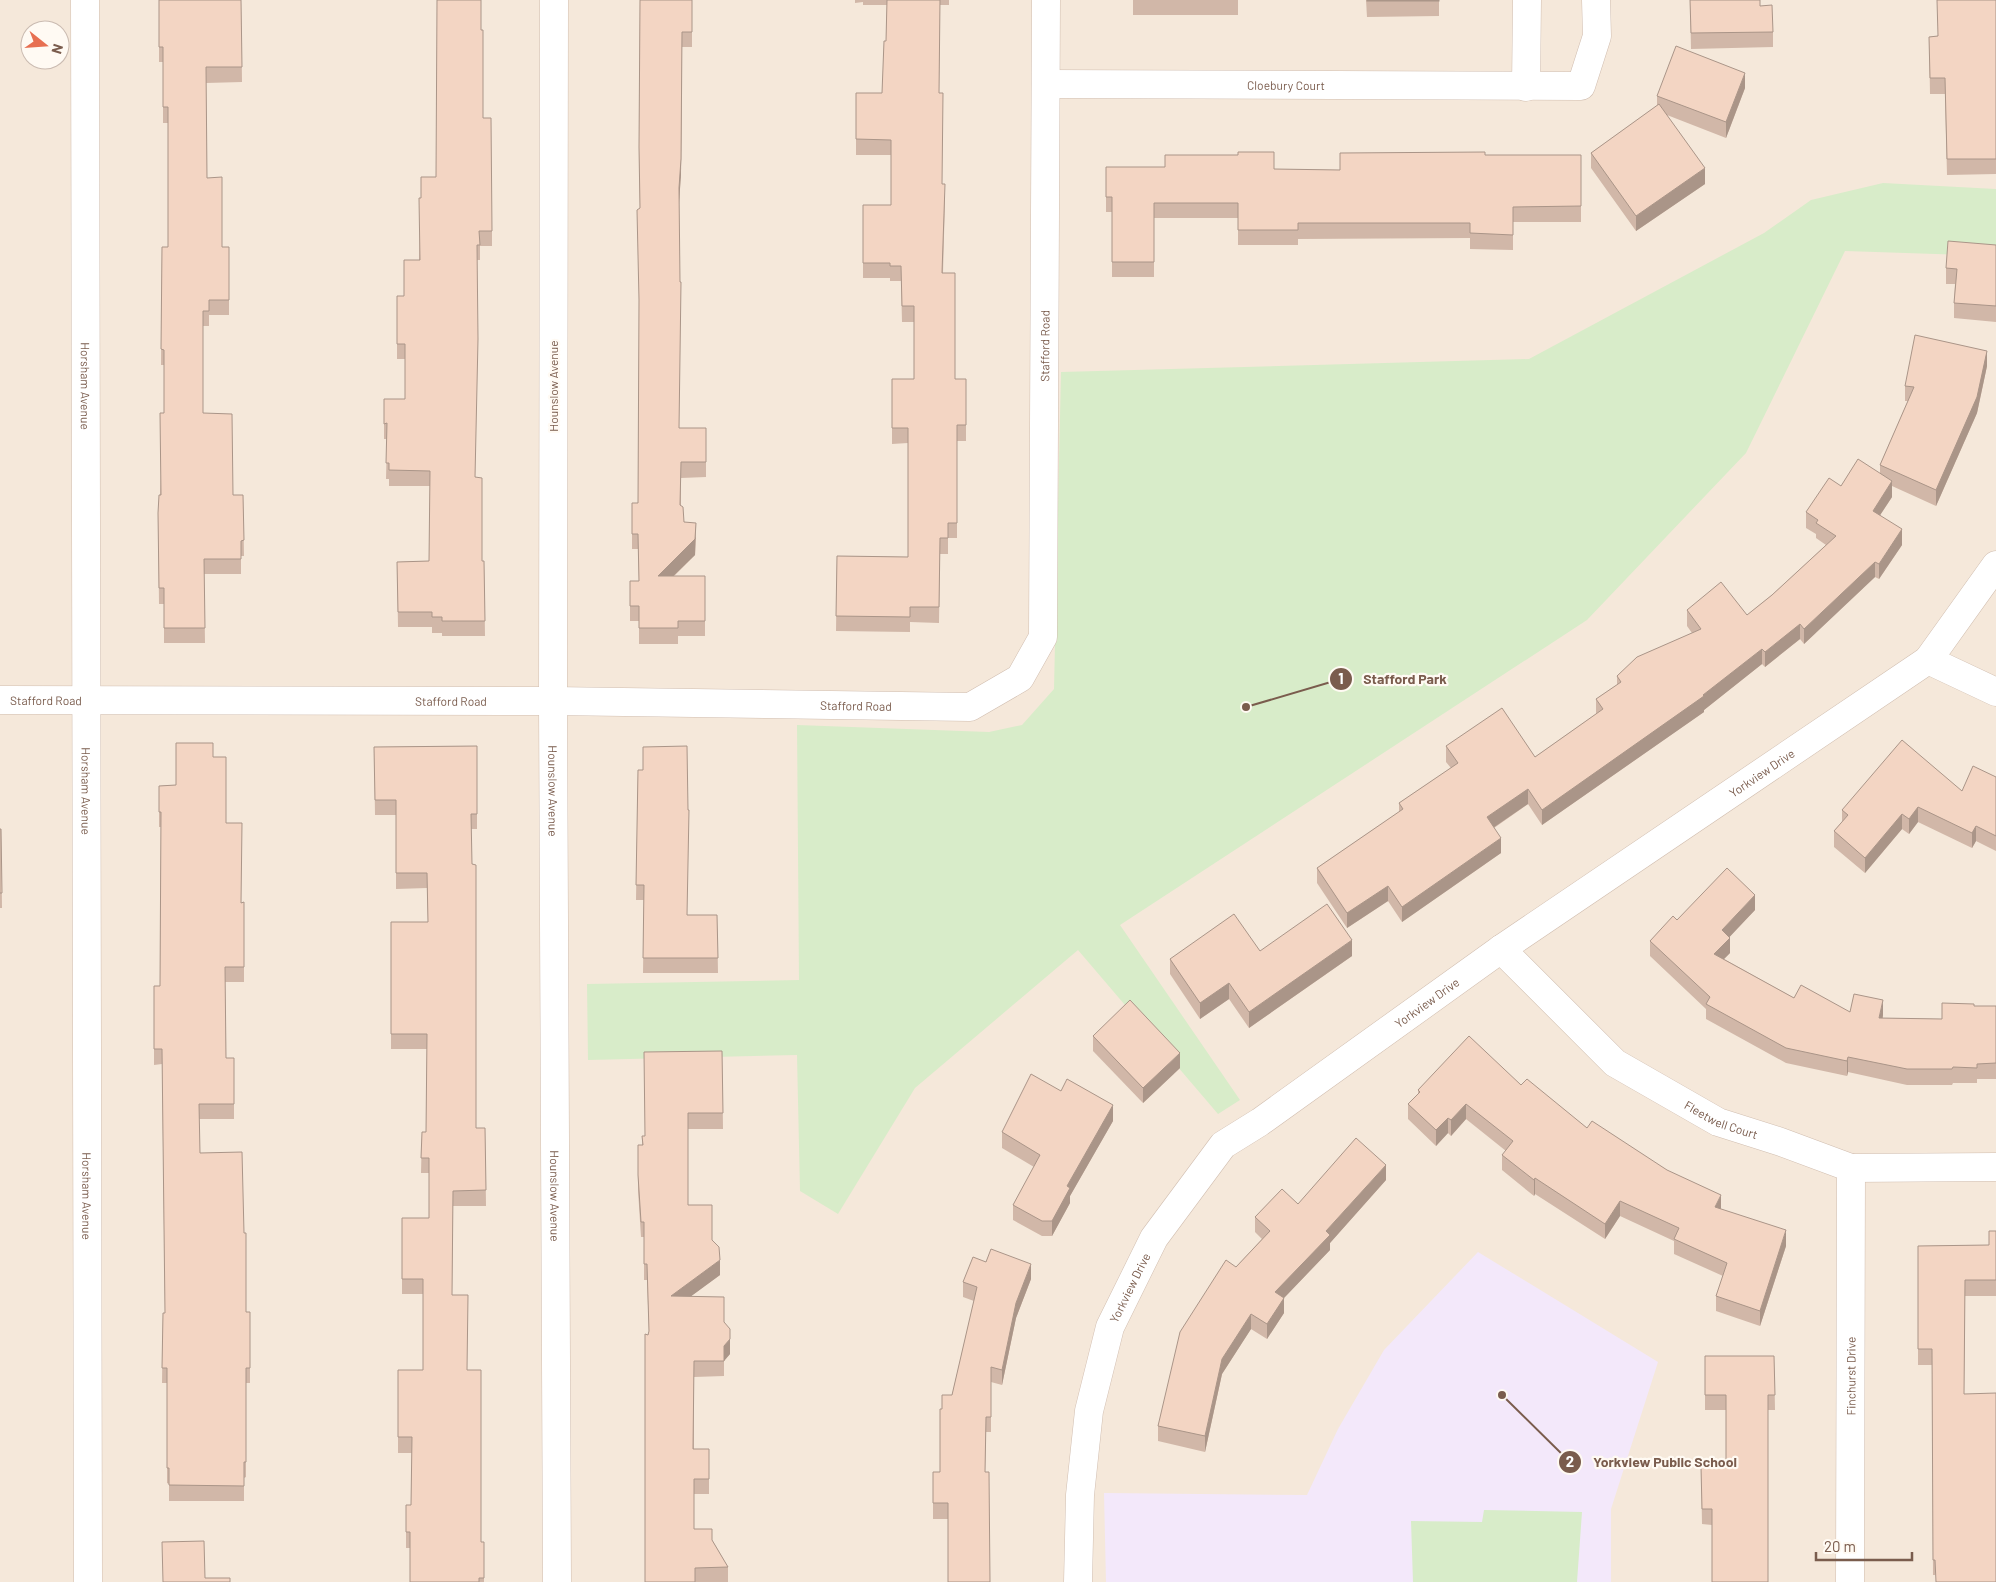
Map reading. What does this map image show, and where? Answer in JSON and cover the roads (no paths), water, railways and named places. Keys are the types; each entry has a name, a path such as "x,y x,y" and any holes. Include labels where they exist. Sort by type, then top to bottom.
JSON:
{"street":[{"name":"Horsham Avenue","path":"85,0 88,699 88,1582"},
{"name":"Hounslow Avenue","path":"554,0 553,700 557,1582"},
{"name":"Stafford Road","path":"0,700 553,700 970,707 1020,678 1043,637 1046,0"},
{"path":"1526,87 1527,0"},
{"name":"Cloebury Court","path":"1046,84 1581,86 1597,36 1596,0"},
{"name":"Yorkview Drive","path":"1078,1582 1080,1495 1089,1411 1110,1327 1154,1238 1223,1145 1260,1122 1501,949 1928,660 1996,565"},
{"path":"1928,660 1996,692"},
{"name":"Fleetwell Court","path":"1501,949 1615,1064 1718,1122 1781,1142 1851,1168 1996,1167"},
{"name":"Finchurst Drive","path":"1850,1582 1851,1168"}],"place":[{"name":"Stafford Park","path":"1246,707"},
{"name":"Yorkview Public School","path":"1502,1395"}]}
